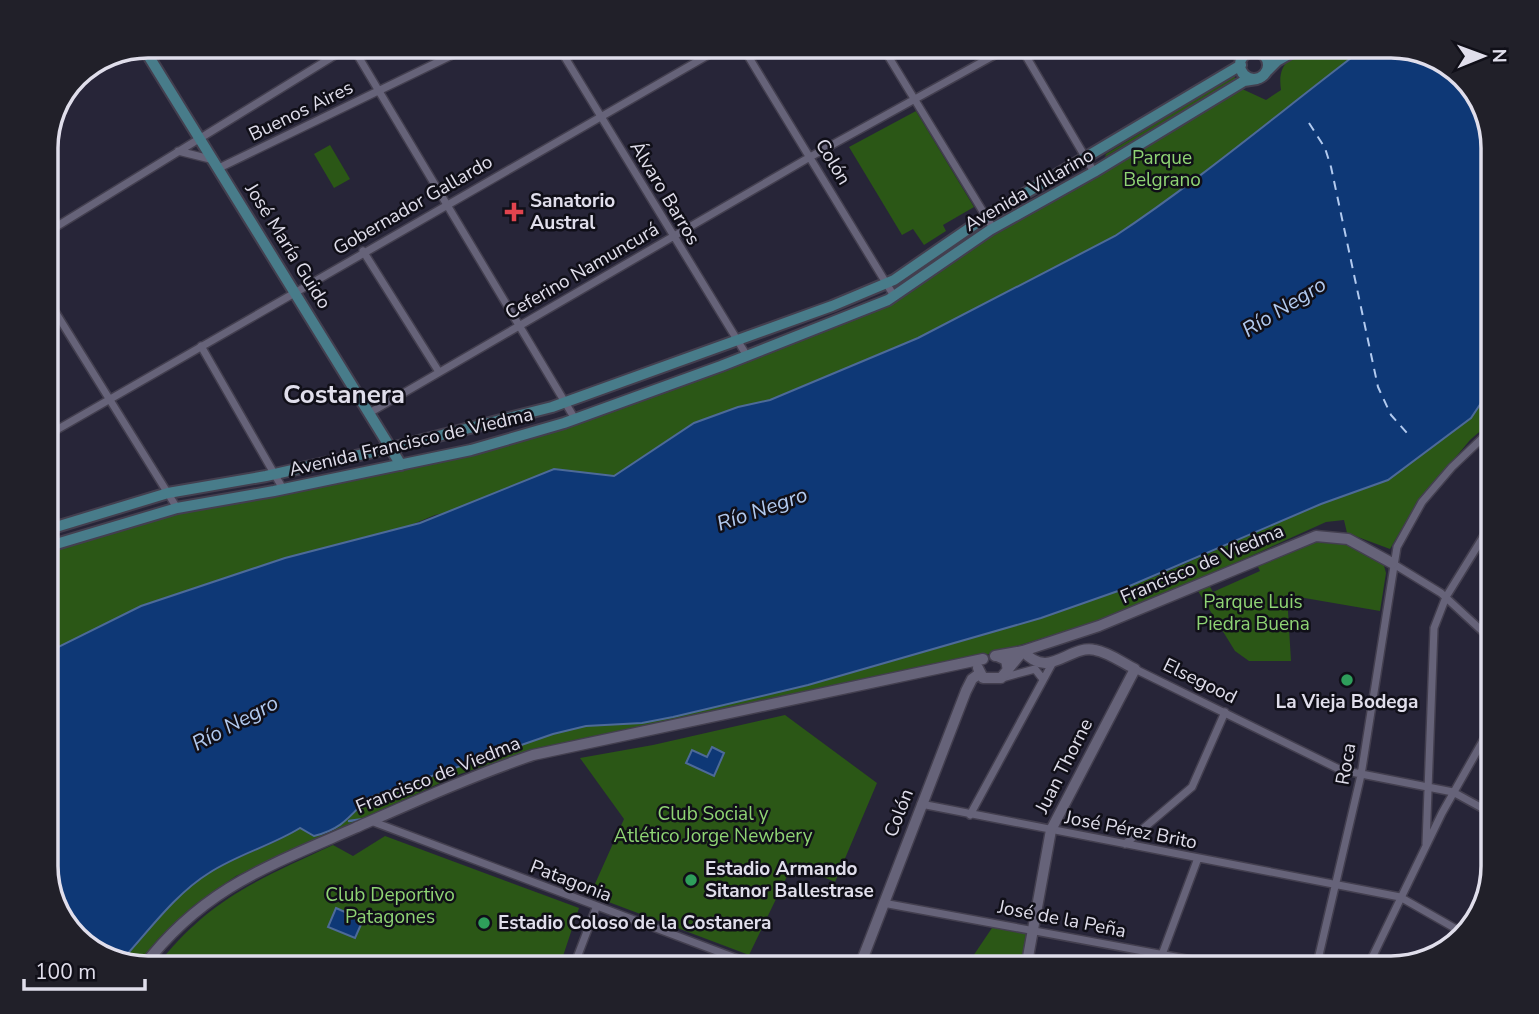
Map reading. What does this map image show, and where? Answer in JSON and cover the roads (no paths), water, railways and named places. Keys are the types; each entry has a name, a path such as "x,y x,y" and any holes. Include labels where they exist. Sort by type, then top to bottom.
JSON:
{"main road":[{"name":"José María Guido","path":"151,58 371,412 401,465"},
{"path":"1240,58 1245,75 1261,76 1268,62 1264,58"},
{"path":"1241,64 1244,58"},
{"name":"Avenida Villarino","path":"894,296 993,228 1094,172 1244,81 1261,76 1282,58"},
{"name":"Avenida Villarino","path":"886,283 987,216 1241,64"},
{"name":"Avenida Francisco de Viedma","path":"58,526 168,493 459,433 565,402 738,341 886,283"},
{"name":"Avenida Francisco de Viedma","path":"58,543 177,508 471,450 575,419 747,356 894,296"}],"street":[{"path":"58,226 331,58"},
{"path":"359,58 575,419"},
{"name":"Buenos Aires","path":"217,164 446,58"},
{"name":"Álvaro Barros","path":"565,58 747,356"},
{"name":"Gobernador Gallardo","path":"58,429 295,289 702,58"},
{"name":"Colón","path":"749,58 894,296"},
{"path":"890,58 993,228"},
{"name":"Ceferino Namuncurá","path":"371,412 810,157 989,58"},
{"path":"1027,58 1094,172"},
{"path":"178,151 217,164"},
{"path":"363,251 439,372"},
{"path":"58,317 177,508"},
{"path":"201,345 283,489"},
{"name":"Roca","path":"1319,956 1361,775 1392,563 1422,502 1459,459 1481,439"},
{"name":"Francisco de Viedma","path":"152,956 178,925 229,886 463,780 533,755 1023,650 1111,621 1311,537 1338,536 1367,547 1392,563"},
{"path":"1426,844 1430,787 1432,637 1446,597 1481,541"},
{"path":"1392,563 1446,597 1481,630"},
{"name":"Elsegood","path":"1053,662 1094,649 1342,770 1453,792 1481,807"},
{"path":"1005,674 1023,650 1036,661 1053,662"},
{"path":"995,656 1006,660 1005,674"},
{"path":"978,673 983,659"},
{"path":"970,815 1053,662"},
{"name":"Francisco de Viedma","path":"951,666 978,673 986,679 1005,674"},
{"path":"1005,674 1035,669 1042,678"},
{"name":"Juan Thorne","path":"1028,956 1051,830 1135,669"},
{"name":"Colón","path":"863,956 966,691 972,678 978,673"},
{"path":"1125,844 1192,787 1225,712"},
{"path":"1373,956 1426,844 1481,744"},
{"name":"José Pérez Brito","path":"921,804 1400,897 1456,929"},
{"name":"Patagonia","path":"370,821 729,956"},
{"path":"1163,954 1198,858"},
{"name":"José de la Peña","path":"883,902 1173,956"},
{"path":"578,956 596,908"}],"water":[{"name":"Río Negro","path":"1351,58 1403,59 1431,67 1448,78 1448,91 1461,91 1472,108 1478,124 1481,148 1481,403 1471,418 1388,480 1321,504 1118,591 1041,618 808,685 642,723 586,726 553,734 368,798 332,830 314,836 300,828 209,873 173,902 127,954 98,941 76,921 63,895 58,872 58,647 141,606 285,558 420,523 554,469 614,476 694,423 738,407 770,400 918,338 1115,236 1176,193"},
{"path":"712,747 724,753 714,776 686,763 692,750 707,757"},
{"path":"336,908 363,920 355,938 328,927"}],"waterway":[{"path":"349,821 364,819"}],"place":[{"name":"Sanatorio Austral","path":"514,212"},
{"name":"La Vieja Bodega","path":"1347,680"},
{"name":"Estadio Armando Sitanor Ballestrase","path":"691,880"},
{"name":"Estadio Coloso de la Costanera","path":"484,923"}],"district":[{"name":"Costanera","path":"344,394"}],"park label":[{"name":"Parque Belgrano","path":"1162,169"},
{"name":"Parque Luis Piedra Buena","path":"1253,613"},
{"name":"Club Social y Atlético Jorge Newbery","path":"713,825"},
{"name":"Club Deportivo Patagones","path":"390,906"}]}
